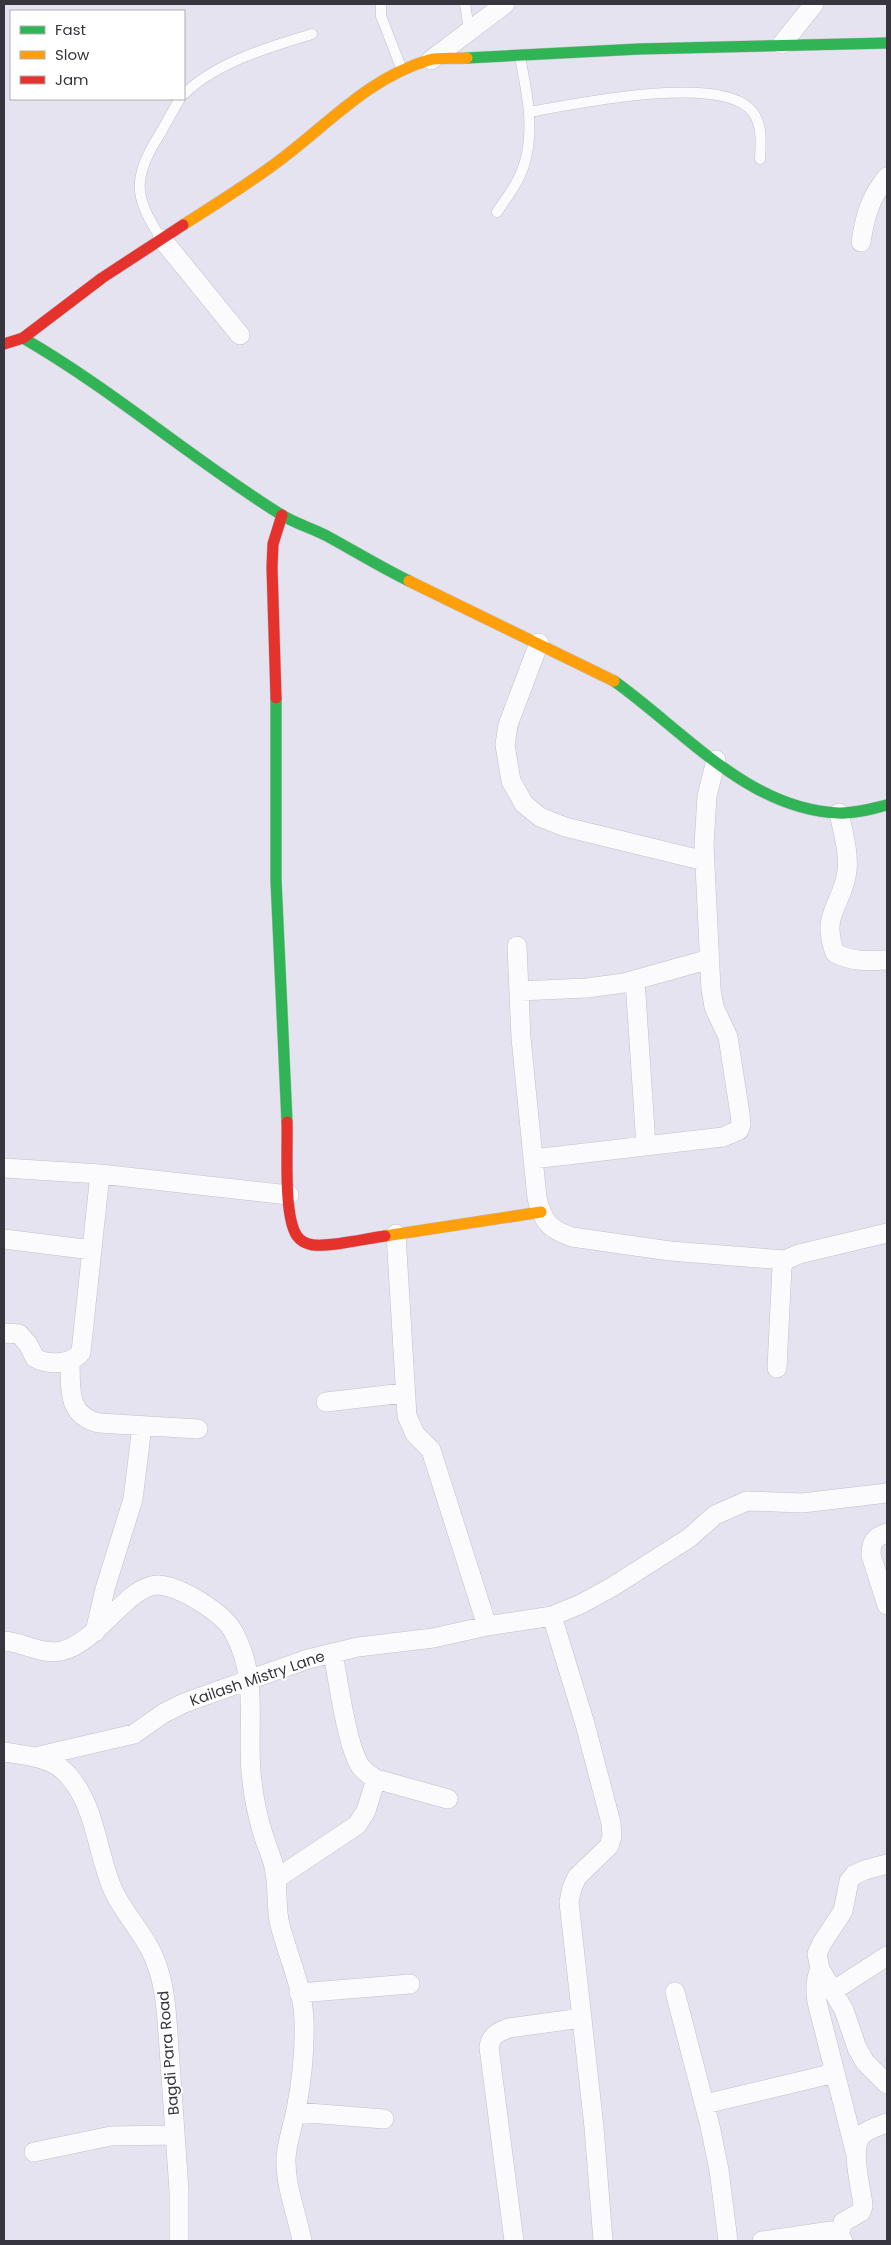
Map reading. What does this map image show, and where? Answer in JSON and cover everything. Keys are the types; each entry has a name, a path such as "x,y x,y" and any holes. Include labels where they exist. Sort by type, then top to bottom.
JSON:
{"street":[{"path":"4,344 23,338 102,278 263,173 318,131 352,100 381,80 430,60 505,4"},
{"path":"782,44 814,4"},
{"path":"430,60 601,50 887,42"},
{"path":"861,242 869,204 887,177"},
{"path":"162,239 240,335"},
{"path":"23,338 61,360 113,395 201,461 282,515 325,535 385,569 620,684 736,775 780,800 818,812 839,813 887,805"},
{"path":"282,515 273,544 272,567 276,728 276,880 286,1079 289,1210 296,1234 302,1241 310,1245 324,1245 541,1212"},
{"path":"539,643 508,725 505,745 511,781 524,804 540,817 566,826 705,861"},
{"path":"533,1159 723,1137 734,1134 741,1124 728,1037 714,1008 710,959 704,822 716,760"},
{"path":"839,813 848,858 847,874 834,908 828,931 831,942 835,953 845,958 863,961 887,960"},
{"path":"517,946 521,1038 537,1198 541,1212 548,1225 556,1232 572,1237 670,1251 785,1260 799,1254 887,1233"},
{"path":"519,991 587,988 635,980 710,959"},
{"path":"635,980 646,1146"},
{"path":"4,1168 100,1174 289,1195"},
{"path":"4,1333 19,1334 24,1338 35,1358 42,1362 70,1360 78,1357 84,1343 100,1174"},
{"path":"396,1234 404,1392 410,1426 414,1434 431,1450 435,1460 487,1626"},
{"path":"4,1239 92,1250"},
{"path":"777,1368 782,1267 785,1260"},
{"path":"70,1360 71,1393 79,1415 86,1420 98,1423 198,1429"},
{"path":"326,1402 404,1392"},
{"path":"95,1632 105,1589 133,1499 142,1426"},
{"name":"Kailash Mistry Lane","path":"35,1757 134,1734 184,1703 250,1679 333,1653 358,1647 433,1638 487,1626 552,1616 581,1604 612,1587 690,1538 715,1515 733,1505 746,1501 802,1503 887,1493"},
{"path":"887,1533 878,1536 871,1546 871,1555 887,1606"},
{"path":"4,1641 58,1652 73,1648 95,1632 133,1595 146,1587 158,1585 175,1590 207,1606 220,1615 232,1629 241,1649 250,1679 251,1769 254,1796 274,1866 277,1910 300,1993 304,2018 302,2071 296,2112 286,2158 288,2183 302,2241"},
{"path":"552,1616 585,1724 611,1823 612,1836 609,1846 577,1878 572,1888 570,1914 594,2128 603,2241"},
{"path":"333,1653 354,1752 360,1766 376,1779 448,1799"},
{"path":"4,1752 35,1757"},
{"name":"Bagdi Para Road","path":"35,1757 64,1770 77,1787 90,1816 112,1888 150,1949 156,1964 165,1995 179,2190 179,2241"},
{"path":"276,1879 357,1825 366,1811 376,1779"},
{"path":"883,2074 865,2062 857,2048 851,2026 820,1969 817,1954 843,1911 849,1881 854,1875 865,1870 887,1864"},
{"path":"833,1991 887,1956"},
{"path":"762,2241 831,2231 841,2238 843,2222 861,2212 863,2206 855,2151 815,1990 820,1969"},
{"path":"300,1993 410,1984"},
{"path":"675,1992 705,2104 719,2170 728,2241"},
{"path":"514,2241 489,2047 491,2038 498,2032 509,2028 582,2018"},
{"path":"705,2104 835,2073"},
{"path":"296,2112 384,2119"},
{"path":"855,2151 857,2141 862,2134 887,2123"},
{"path":"34,2152 111,2136 175,2135"}],"lane":[{"path":"381,4 381,16 403,71"},
{"path":"465,4 469,30"},
{"path":"185,93 203,79 230,64 271,47 312,34"},
{"path":"497,212 516,183 524,165 528,148 529,112 520,56"},
{"path":"529,112 607,98 689,93 718,96 736,101 749,108 757,119 761,133 760,159"},
{"path":"162,239 148,217 139,184 147,154 179,100"}],"traffic: fast":[{"path":"467,58 639,49 887,43"},
{"path":"23,338 89,380 215,471 280,514 325,535 409,581"},
{"path":"614,681 718,764 775,798 805,808 838,813 869,810 887,805"},
{"path":"276,698 276,880 287,1122"}],"traffic: slow":[{"path":"183,225 272,166 352,101 388,77 429,60 467,58"},
{"path":"409,581 614,681"},
{"path":"385,1236 541,1212"}],"traffic: jam":[{"path":"4,344 23,338 102,278 183,225"},
{"path":"276,698 272,567 273,544 282,515"},
{"path":"287,1122 288,1198 293,1226 297,1236 309,1244 316,1245 346,1243 385,1236"}]}
